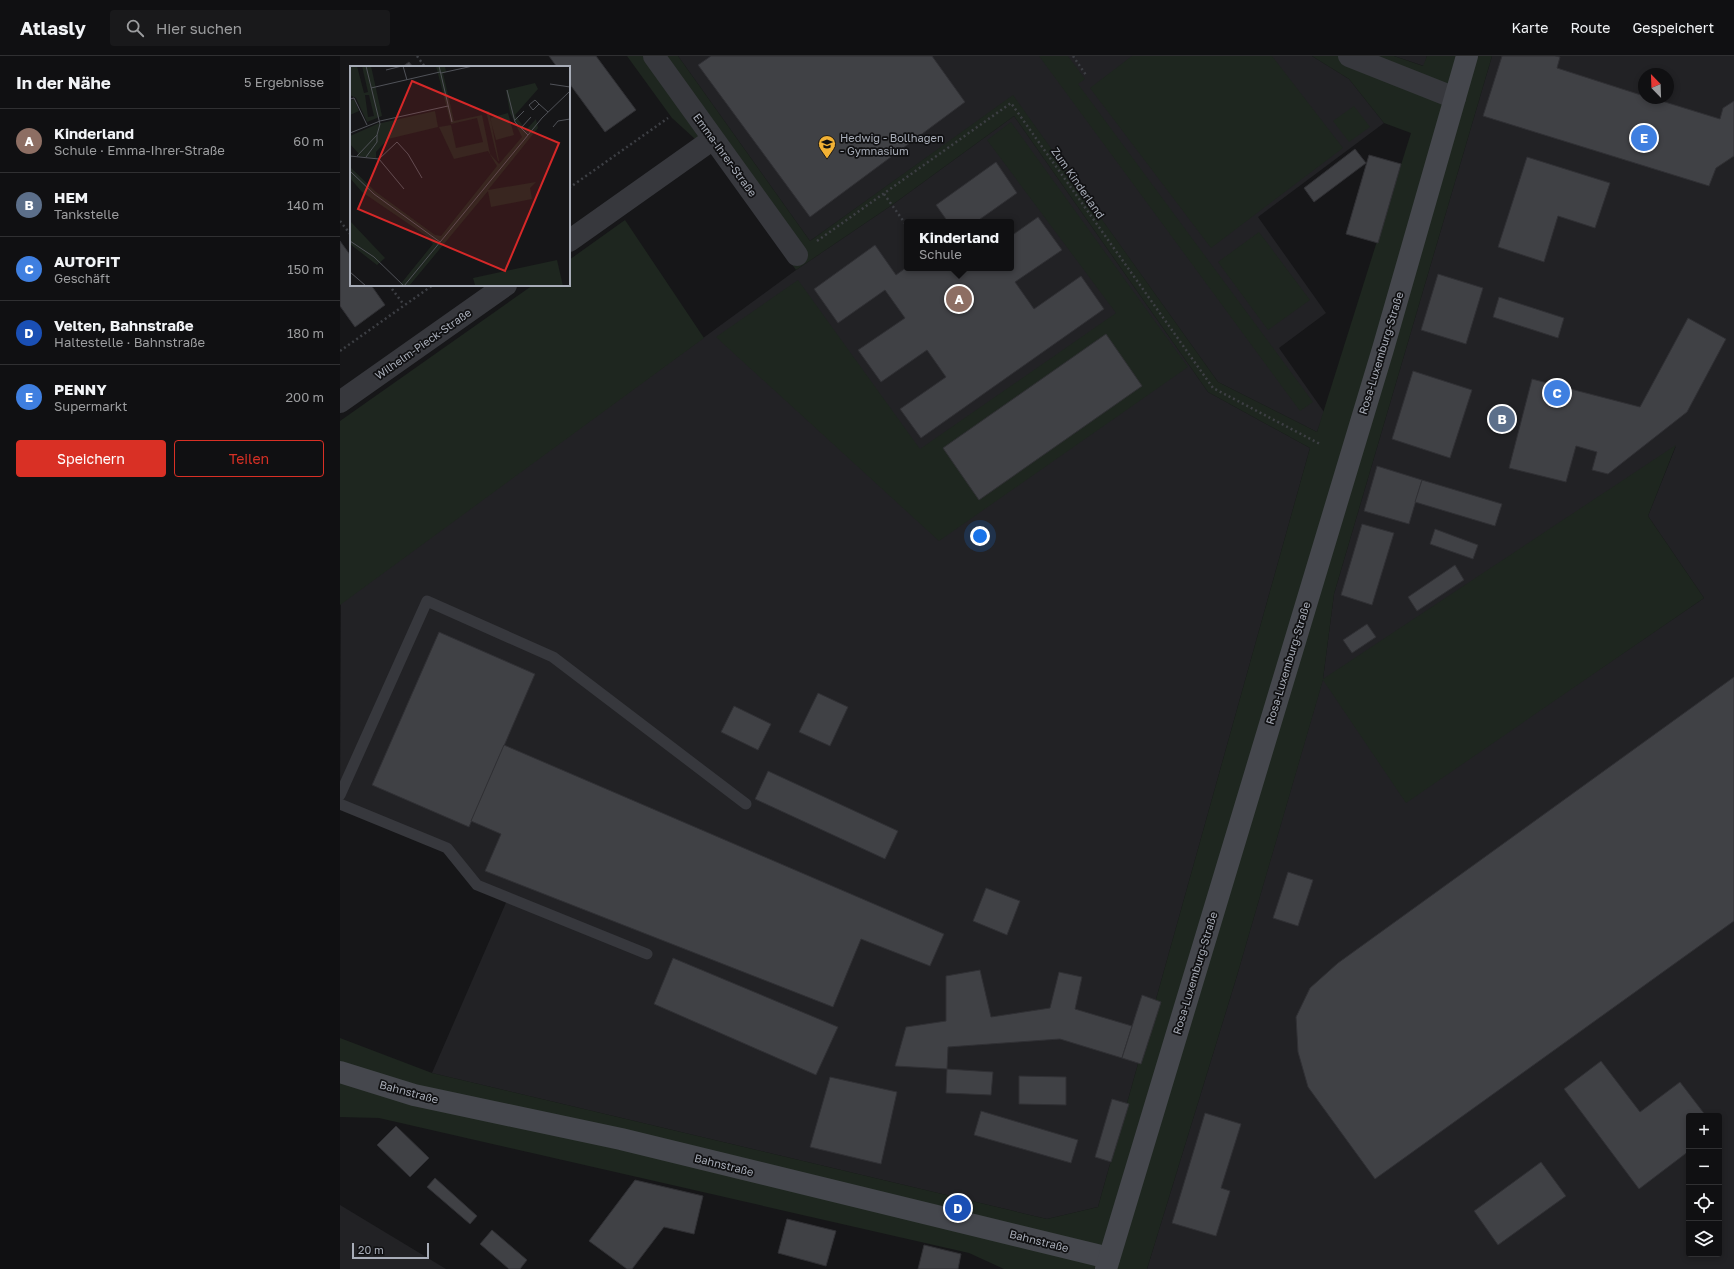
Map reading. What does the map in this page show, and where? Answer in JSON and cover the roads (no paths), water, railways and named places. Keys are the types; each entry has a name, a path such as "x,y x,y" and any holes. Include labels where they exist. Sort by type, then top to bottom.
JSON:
{"main road":[{"name":"Rosa-Luxemburg-Straße","path":"1107,1264 1383,349 1467,56"},
{"name":"Bahnstraße","path":"340,1072 414,1095 621,1139 1107,1264"}],"street":[{"name":"Emma-Ihrer-Straße","path":"654,56 797,255"},
{"path":"1349,56 1376,61 1455,98"},
{"path":"570,240 713,139"},
{"name":"Wilhelm-Pieck-Straße","path":"340,402 505,286"}],"lane":[{"path":"340,795 427,601 553,657 746,804"},
{"path":"340,804 447,848 477,886 647,954"}],"place":[{"name":"PENNY","path":"1644,138"},
{"name":"Hedwig - Bollhagen - Gymnasium","path":"827,159"},
{"name":"Kinderland","path":"959,299"},
{"name":"AUTOFIT","path":"1557,393"},
{"name":"HEM","path":"1502,419"},
{"name":"Velten, Bahnstraße","path":"958,1208"}]}
